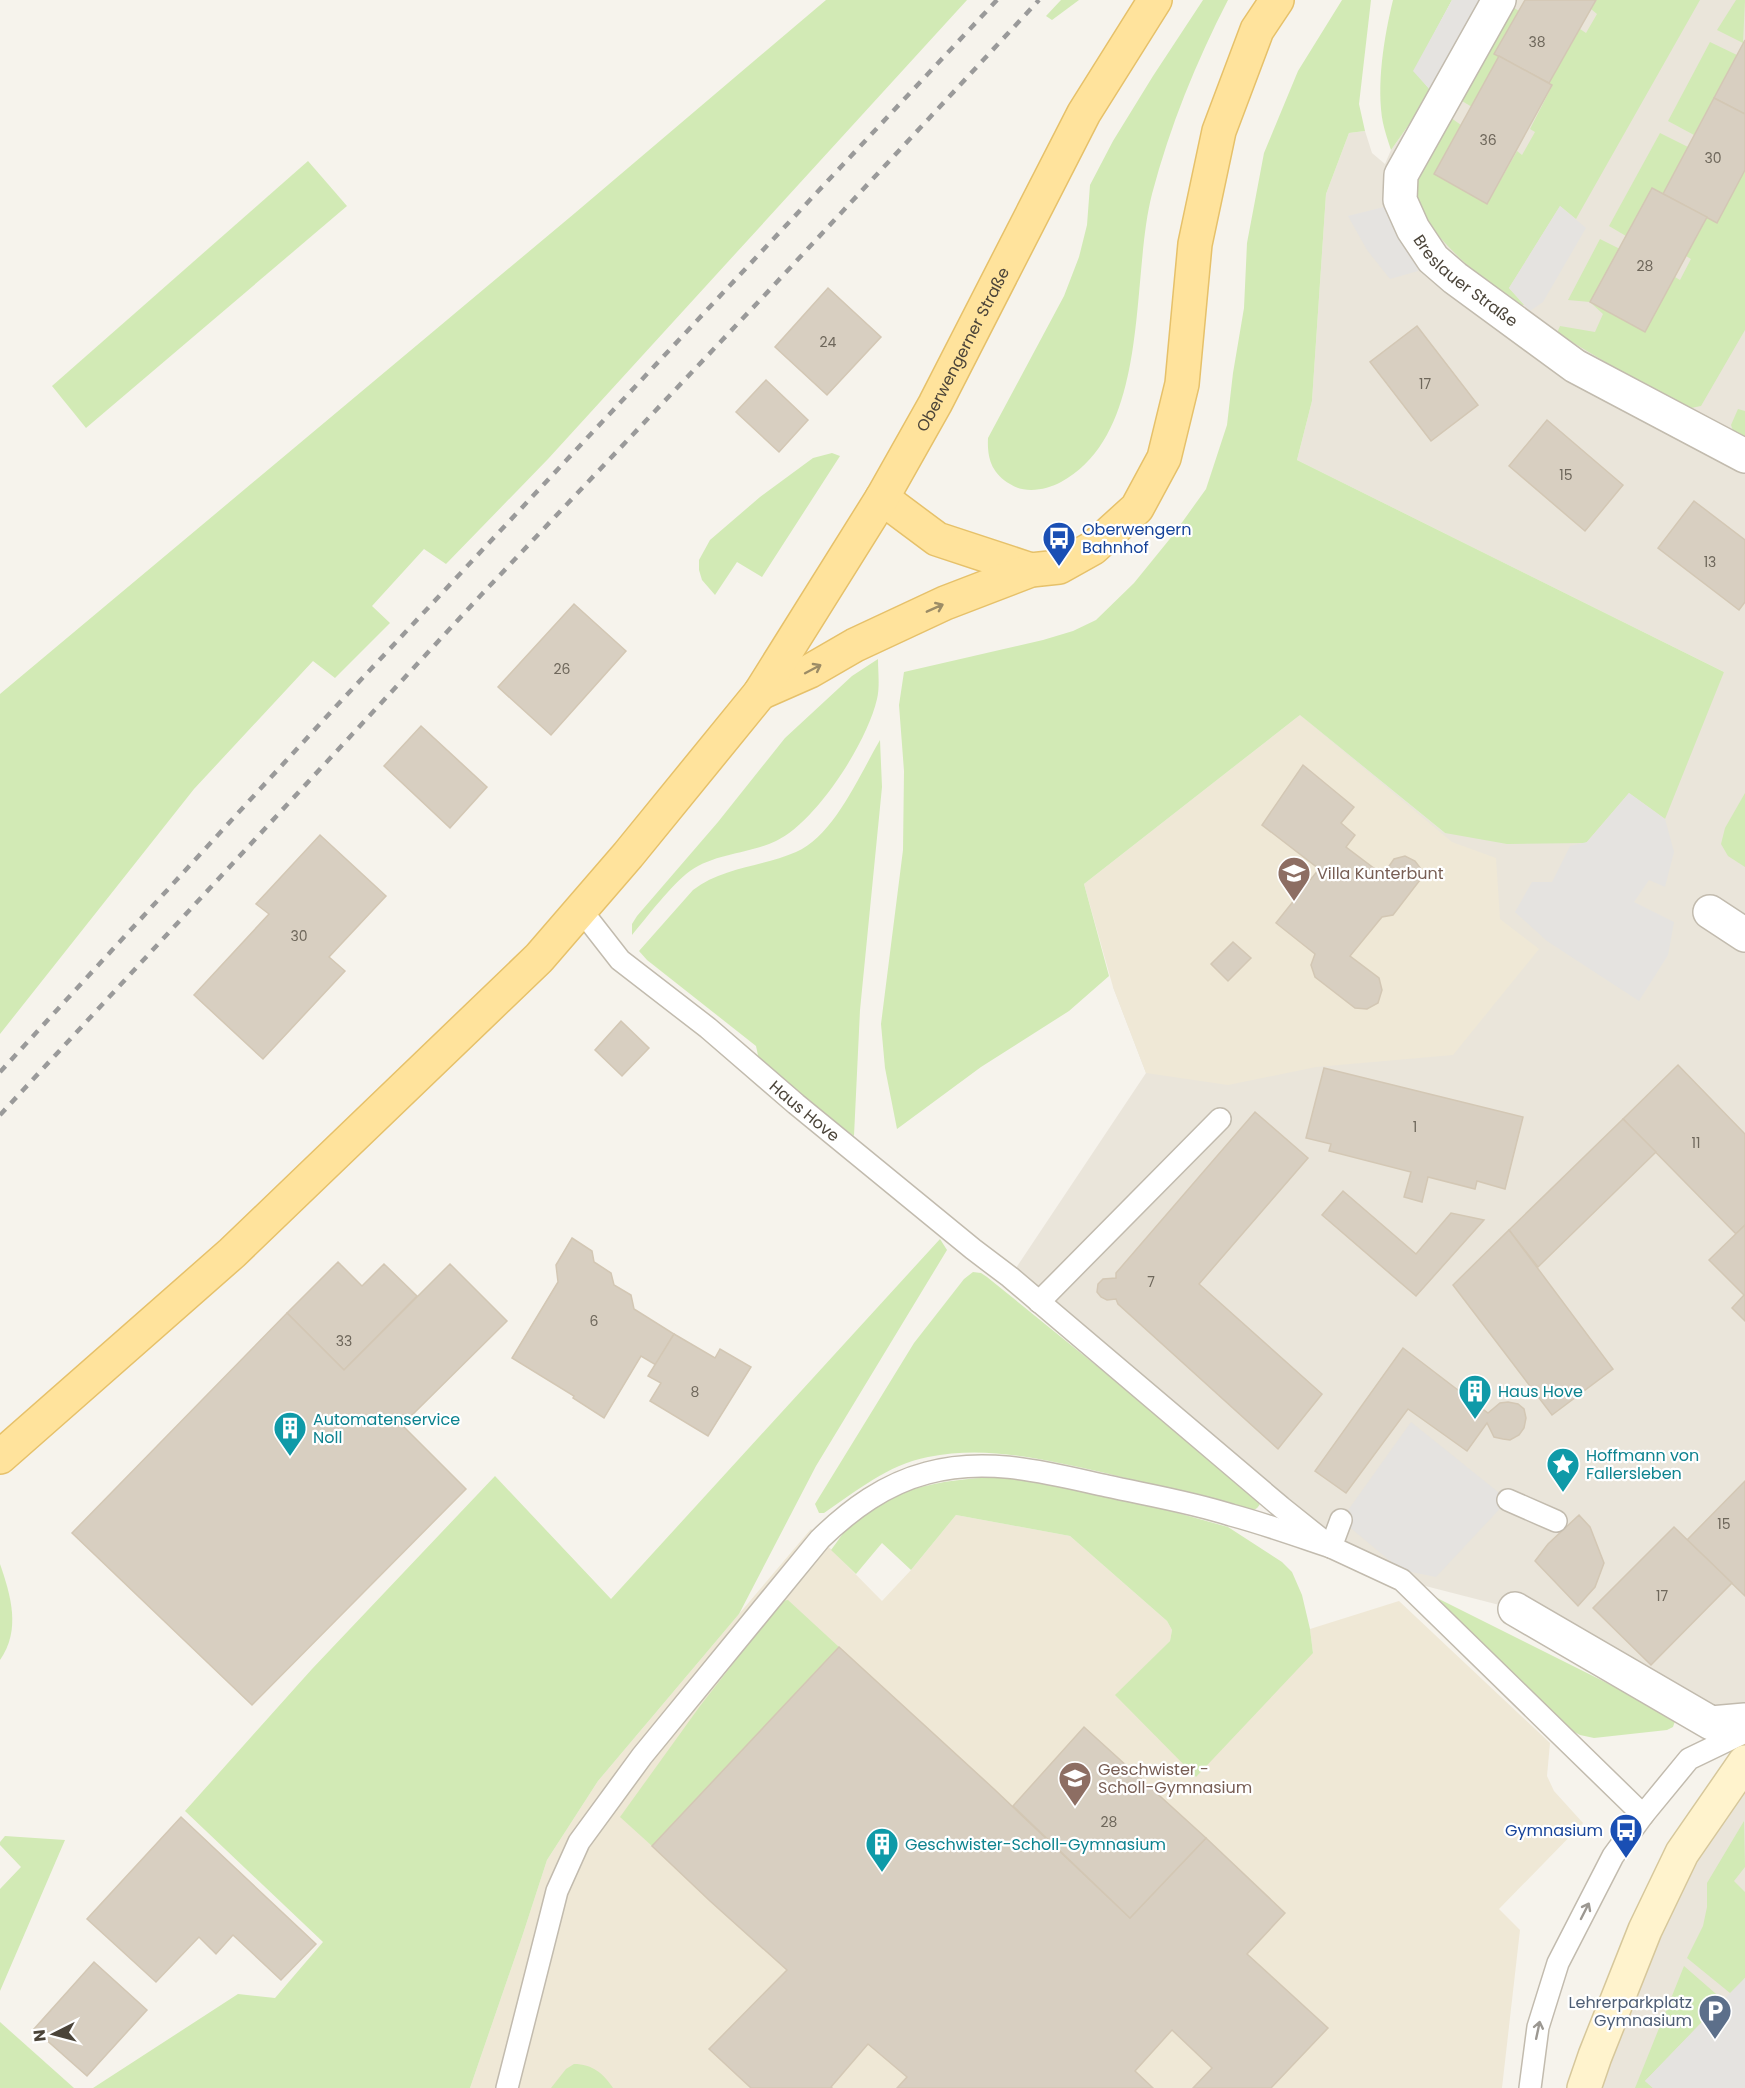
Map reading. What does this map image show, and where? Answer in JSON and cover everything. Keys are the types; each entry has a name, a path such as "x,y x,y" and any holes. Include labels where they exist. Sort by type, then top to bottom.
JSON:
{"main road":[{"name":"Oberwengerner Straße","path":"0,1456 232,1253 539,958 760,693 882,498 935,404 1084,113 1155,0"},
{"path":"760,693 810,671 855,645 945,603 1031,570 1059,567 1093,548 1137,508 1164,458 1182,384 1195,244 1219,130 1257,30 1277,0"},
{"path":"882,498 937,539 1031,570"}],"street":[{"name":"Breslauer Straße","path":"1499,0 1401,175 1400,200 1413,229 1433,259 1455,278 1575,366 1745,456"},
{"path":"1710,912 1745,935"},
{"path":"1515,1609 1711,1723 1745,1720"},
{"path":"1584,2088 1645,1930 1682,1852 1745,1762"}],"lane":[{"name":"Haus Hove","path":"580,910 620,960 708,1028 805,1111 1039,1302 1281,1507 1331,1547 1402,1580 1643,1815"},
{"path":"1039,1302 1220,1119"},
{"path":"507,2088 557,1892 579,1842 642,1756 820,1539 844,1515 903,1480 928,1472 982,1465 1046,1472 1218,1511 1331,1547 1341,1520"},
{"path":"1508,1500 1556,1521"},
{"path":"1530,2088 1538,2027 1558,1963 1613,1856 1689,1759 1745,1732"}],"shaded area":[{"path":"1452,0 1745,0 1745,1720 1711,1723 1515,1609 1402,1580 1331,1547 1010,1277 1146,1073 1113,987 1300,715 1445,833 1724,672 1297,460 1312,401 1326,194 1349,133 1365,131 1372,153 1385,164 1391,150 1432,92"},
{"path":"1452,0 1485,0 1432,92 1413,71"},
{"path":"1560,206 1586,228 1543,302 1530,311 1509,288"},
{"path":"1384,207 1397,235 1415,256 1418,271 1390,279 1367,250 1348,216"},
{"name":"Villa Kunterbunt","path":"1300,715 1452,842 1496,858 1500,919 1539,949 1453,1055 1316,1067 1228,1085 1146,1073 1113,987 1084,884"},
{"path":"1629,793 1665,819 1674,852 1665,887 1649,880 1634,902 1674,922 1668,955 1639,1001 1547,941 1515,912 1532,882 1552,882 1570,846 1587,842"},
{"path":"1411,1422 1508,1500 1436,1577 1401,1570 1341,1520"},
{"name":"Geschwister - Scholl-Gymnasium","path":"956,1515 1070,1536 1167,1621 1172,1630 1170,1641 1116,1695 1313,1653 1310,1629 1399,1601 1550,1743 1547,1776 1554,1791 1583,1823 1499,1909 1520,1930 1502,2088 470,2088 547,1860 598,1781 811,1529 882,1601"},
{"path":"1745,1762 1745,2088 1584,2088"},
{"name":"Lehrerparkplatz Gymnasium","path":"1745,1978 1745,2088 1653,2088 1645,2081"}],"green space":[{"path":"826,0 967,0 548,459 446,564 424,549 372,606 390,623 335,678 313,661 194,789 0,1034 0,694"},
{"path":"1061,0 1079,0 1052,20 1046,16"},
{"path":"1203,0 1228,0 1185,95 1152,194 1132,352 1124,392 1111,428 1090,459 1061,482 1036,490 1016,487 1004,480 992,465 988,452 988,438 1064,296 1079,257 1087,225 1090,185 1113,141"},
{"path":"1342,0 1371,0 1359,104 1365,131 1349,133 1326,194 1312,401 1297,460 1724,672 1665,819 1629,793 1586,843 1507,844 1445,833 1300,715 1084,884 1109,976 1069,1011 981,1067 897,1129 885,1068 881,1024 903,850 904,771 899,705 904,672 1043,640 1073,631 1096,620 1134,583 1206,489 1227,425 1244,308 1247,243 1264,153 1298,71"},
{"path":"1393,0 1452,0 1414,71 1432,92 1391,150 1383,123 1380,93 1384,45"},
{"path":"1596,0 1700,0 1576,219 1560,206 1509,288 1524,305 1513,301 1479,276 1427,221 1413,194 1416,173 1447,115 1461,125 1435,174 1487,204 1517,151 1522,155 1535,132 1530,129 1552,86 1549,83 1580,29 1586,33 1597,14 1591,9"},
{"path":"1736,0 1745,0 1743,43 1717,30"},
{"path":"1506,3 1519,11 1494,54 1499,56 1472,107 1457,98"},
{"path":"1710,42 1737,55 1694,135 1668,121"},
{"path":"1660,133 1688,147 1663,194 1626,236 1609,226"},
{"path":"308,161 347,206 86,428 52,386"},
{"path":"1745,170 1745,330 1701,406 1691,408 1642,384 1557,333 1560,326 1595,332 1603,314 1590,302 1568,300 1600,239 1620,249 1645,331 1675,277 1680,280 1691,259 1686,256 1707,217"},
{"path":"1738,409 1745,411 1745,437 1733,431 1731,425"},
{"path":"832,453 840,456 762,577 737,562 715,595 702,580 699,570 699,560 710,540 760,497 813,458"},
{"path":"878,659 877,699 863,737 838,779 807,817 776,841 722,857 690,871 668,892 632,935 632,924 637,916 718,822 785,738 852,676"},
{"path":"880,740 882,787 860,1010 854,1136 760,1065 756,1046 647,960 639,951 693,890 705,882 717,876 783,857 810,844 822,833 845,803"},
{"path":"1745,793 1745,867 1728,856 1721,844 1725,828"},
{"path":"940,1239 947,1250 816,1466 739,1614 598,1781 547,1860 470,2088 93,2088 238,1994 275,1998 323,1942 185,1811 312,1669 495,1476 611,1599"},
{"path":"973,1272 987,1277 1261,1499 1258,1507 1249,1512 1083,1468 1026,1457 994,1453 962,1453 928,1457 899,1466 873,1480 824,1513 819,1513 815,1504 914,1343 964,1279"},
{"path":"1006,1477 1106,1493 1228,1527 1282,1562 1292,1572 1302,1595 1313,1653 1196,1777 1115,1695 1170,1641 1172,1630 1167,1621 1070,1536 956,1515 911,1570 882,1543 856,1574 831,1550 854,1521 887,1499 946,1482"},
{"path":"0,1564 8,1588 12,1625 6,1649 0,1660"},
{"path":"1433,1596 1621,1690 1675,1721 1673,1727 1667,1730 1594,1738 1580,1735 1567,1728"},
{"path":"788,1600 839,1647 652,1846 620,1817 700,1706 782,1601"},
{"path":"1744,1821 1745,1867 1734,1881 1745,1892 1745,1978 1730,1993 1687,1958 1703,1926 1707,1907 1707,1883"},
{"path":"5,1836 65,1840 0,1991 0,1889 21,1867 0,1845"},
{"path":"1684,1966 1723,2000 1645,2081 1653,2088 1635,2088"},
{"path":"0,2022 74,2088 0,2088"},
{"path":"574,2064 596,2070 613,2088 551,2088 566,2069"}],"building":[{"path":"1525,0 1596,0 1549,83 1494,54"},
{"path":"1745,40 1745,114 1714,98"},
{"path":"1499,56 1552,85 1487,204 1434,174"},
{"path":"1714,98 1745,114 1745,170 1717,223 1663,194"},
{"path":"1652,188 1707,217 1645,332 1590,302"},
{"path":"828,288 881,337 827,395 775,347"},
{"path":"1417,326 1478,405 1431,441 1370,362"},
{"path":"766,380 808,420 779,452 736,412"},
{"path":"1547,420 1623,485 1585,531 1509,466"},
{"path":"1694,501 1745,540 1745,602 1739,610 1658,548"},
{"path":"574,604 626,651 551,735 498,687"},
{"path":"421,726 487,787 450,828 384,766"},
{"path":"1303,765 1354,807 1341,823 1355,835 1346,847 1383,875 1394,859 1405,856 1415,861 1421,869 1420,880 1393,915 1382,917 1350,956 1379,978 1382,990 1378,1003 1367,1009 1355,1008 1315,977 1311,965 1315,954 1276,923 1319,869 1262,825"},
{"path":"320,835 386,896 329,957 345,971 263,1059 194,995 269,914 256,904"},
{"path":"1233,942 1251,958 1228,981 1211,964"},
{"path":"621,1021 649,1048 622,1076 595,1050"},
{"path":"1678,1065 1745,1134 1745,1225 1736,1234 1623,1119"},
{"path":"1324,1068 1523,1117 1505,1189 1477,1181 1475,1189 1428,1177 1422,1202 1404,1197 1411,1172 1329,1151 1331,1144 1306,1138"},
{"path":"1255,1112 1308,1158 1199,1284 1322,1394 1278,1449 1118,1304 1116,1299 1107,1300 1097,1292 1098,1284 1103,1279 1116,1278 1116,1273"},
{"path":"1623,1119 1656,1152 1538,1267 1509,1230"},
{"path":"1343,1191 1416,1254 1451,1213 1484,1220 1416,1296 1322,1215"},
{"path":"1745,1225 1745,1321 1732,1308 1744,1295 1709,1260"},
{"path":"1509,1230 1613,1369 1552,1415 1453,1285"},
{"path":"572,1238 592,1251 594,1262 611,1273 614,1285 631,1295 634,1309 674,1334 656,1365 641,1356 604,1418 573,1398 574,1396 512,1358 558,1282 556,1265"},
{"path":"338,1262 362,1286 384,1264 417,1296 344,1370 287,1313"},
{"name":"Automatenservice Noll","path":"450,1264 507,1321 402,1425 466,1489 252,1705 72,1533 287,1313 344,1370"},
{"path":"674,1334 715,1358 720,1349 751,1367 708,1436 650,1401 661,1383 648,1376"},
{"name":"Haus Hove","path":"1403,1348 1488,1413 1500,1403 1518,1404 1524,1409 1526,1418 1524,1428 1519,1435 1510,1440 1494,1437 1487,1423 1467,1451 1408,1409 1346,1493 1315,1471"},
{"path":"1745,1481 1745,1596 1687,1540"},
{"path":"1579,1515 1590,1527 1604,1563 1595,1587 1578,1606 1535,1561 1548,1544"},
{"path":"1674,1527 1732,1583 1651,1665 1593,1608"},
{"name":"Geschwister-Scholl-Gymnasium","path":"839,1647 1130,1918 1206,1838 1285,1913 1247,1954 1328,2028 1271,2088 1193,2088 1212,2068 1172,2030 1135,2071 1153,2088 897,2088 907,2077 868,2044 832,2088 751,2088 709,2049 787,1970 652,1846"},
{"path":"1084,1727 1206,1838 1130,1918 1013,1806"},
{"path":"181,1817 316,1944 281,1980 233,1935 216,1954 199,1937 156,1982 87,1919"},
{"path":"94,1962 147,2010 87,2076 34,2029"}],"railway":[{"path":"0,1072 341,701 997,0"},
{"path":"0,1115 482,594 1039,0"}],"place":[{"name":"Oberwengern Bahnhof","path":"1059,567"},
{"name":"Villa Kunterbunt","path":"1294,902"},
{"name":"Haus Hove","path":"1475,1420"},
{"name":"Automatenservice Noll","path":"290,1457"},
{"name":"Hoffmann von Fallersleben","path":"1563,1493"},
{"name":"Geschwister - Scholl-Gymnasium","path":"1075,1807"},
{"name":"Gymnasium","path":"1626,1859"},
{"name":"Geschwister-Scholl-Gymnasium","path":"882,1873"},
{"name":"Lehrerparkplatz Gymnasium","path":"1715,2040"}]}
